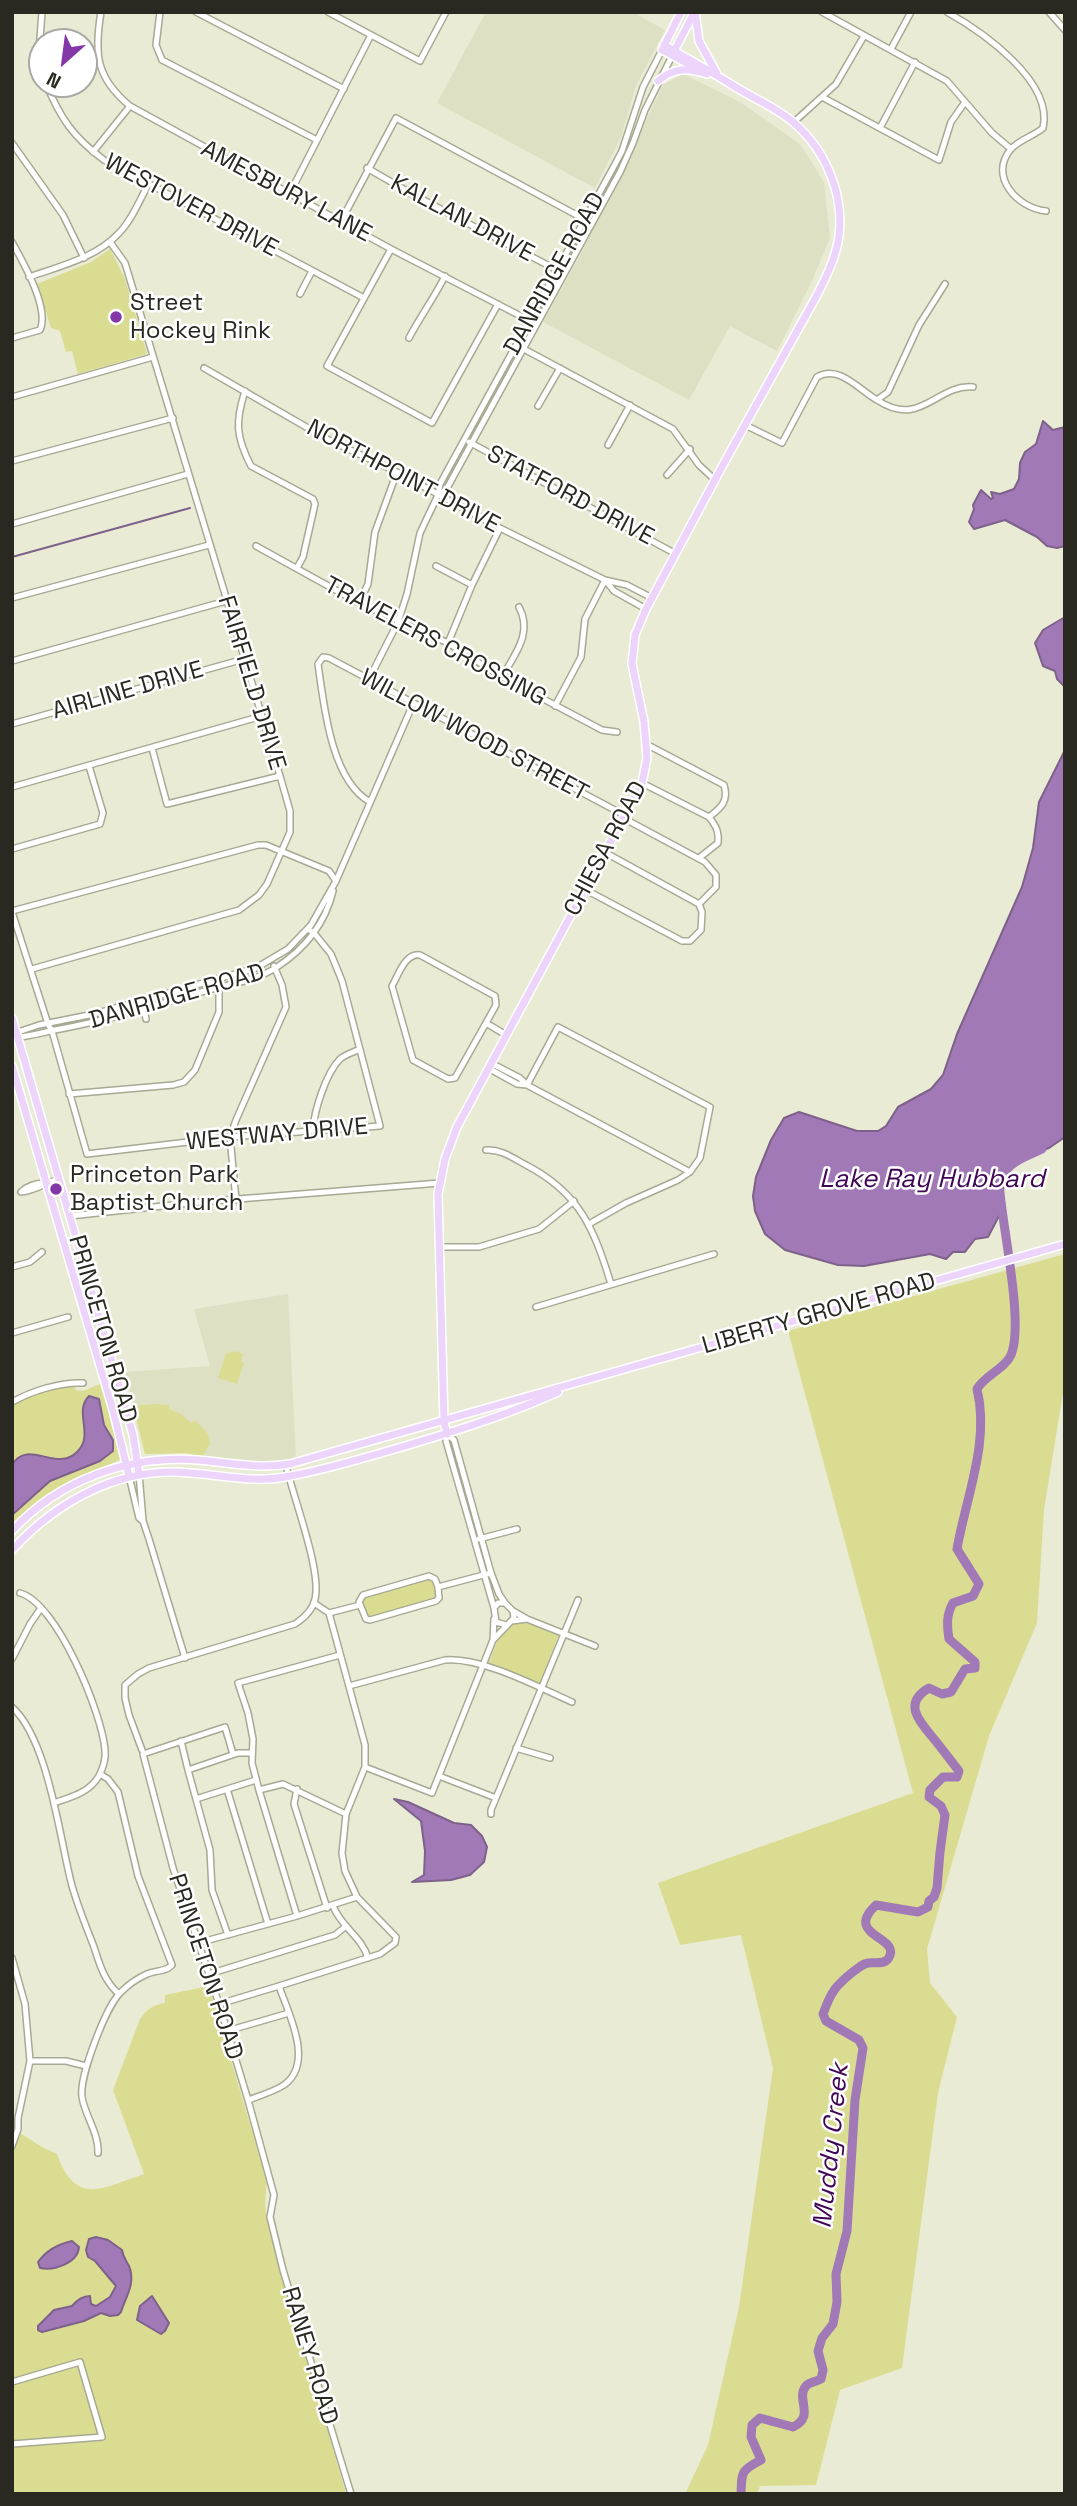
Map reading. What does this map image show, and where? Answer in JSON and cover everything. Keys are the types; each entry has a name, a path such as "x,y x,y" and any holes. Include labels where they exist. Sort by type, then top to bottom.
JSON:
{"main road":[{"path":"663,48 681,12"},
{"path":"673,53 695,12"},
{"path":"695,12 699,41 717,75"},
{"name":"CHIESA ROAD","path":"447,1434 444,1422 438,1194 451,1140 642,783 647,758 632,664 634,641 646,609 816,297 833,261 839,240 838,198 830,172 818,149 794,122 717,75 663,48"},
{"name":"CHIESA ROAD","path":"673,53 707,74 728,83"},
{"path":"658,81 680,69 692,69 707,74"},
{"name":"PRINCETON ROAD","path":"12,1018 14,1035 34,1093 120,1389 139,1474"},
{"name":"PRINCETON ROAD","path":"12,1066 85,1313 129,1476"},
{"path":"21,1096 34,1093"},
{"name":"LIBERTY GROVE ROAD","path":"12,1531 38,1508 71,1486 127,1464 178,1459 248,1467 286,1465 1065,1244"},
{"path":"85,1313 95,1307"},
{"name":"LIBERTY GROVE ROAD","path":"12,1550 43,1521 72,1500 129,1476 191,1473 245,1480 288,1477 326,1469 492,1420 573,1385"}],"street":[{"name":"AMESBURY LANE","path":"101,12 96,40 98,62 116,94 130,106 391,249 536,324"},
{"path":"160,12 156,45 162,60 317,140"},
{"path":"196,12 344,89"},
{"path":"328,12 420,61 446,12"},
{"path":"822,12 947,81 1010,149"},
{"path":"891,50 911,12"},
{"path":"947,12 993,41 1027,78 1039,96 1044,115 1043,128 1010,149 1004,167 1007,188 1013,196 1029,207 1046,211"},
{"path":"1049,12 1063,25"},
{"path":"290,193 371,35"},
{"path":"794,122 836,84 864,36"},
{"name":"DANRIDGE ROAD","path":"368,681 398,622 420,533 438,495 440,484 622,150 645,82 663,48"},
{"name":"DANRIDGE ROAD","path":"438,495 446,490 625,162 645,110 673,53"},
{"path":"880,128 915,62"},
{"path":"650,74 664,71"},
{"path":"645,82 649,92 645,110"},
{"path":"822,97 939,160 951,122 965,102"},
{"name":"WESTOVER DRIVE","path":"52,98 59,115 93,152 148,185 364,298"},
{"path":"93,152 130,106"},
{"path":"341,221 396,118 584,219"},
{"path":"12,143 63,215 84,258"},
{"name":"KALLAN DRIVE","path":"368,168 556,270"},
{"path":"29,277 84,258 110,242 130,220 148,185"},
{"path":"12,242 29,277 43,321 40,330 12,338"},
{"name":"FAIRFIELD DRIVE","path":"32,968 239,910 259,895 283,852 292,823 125,263 110,242"},
{"path":"391,249 327,366 432,423 498,304"},
{"path":"300,294 312,271"},
{"path":"409,338 445,276"},
{"path":"877,400 888,392 919,325 945,284"},
{"path":"516,344 673,429 685,442 699,465 715,480"},
{"path":"12,397 153,357"},
{"name":"NORTHPOINT DRIVE","path":"204,368 327,439 397,472 500,528 605,580 627,585 652,598"},
{"path":"538,406 561,368"},
{"path":"745,425 782,443 817,377 828,372 840,375 894,409 911,410 959,388 973,387"},
{"path":"245,391 237,413 237,428 251,466 313,499 315,504 303,557 297,568"},
{"path":"608,445 630,405"},
{"path":"12,461 173,418"},
{"path":"685,442 692,437"},
{"name":"STATFORD DRIVE","path":"464,439 676,554"},
{"path":"667,475 690,449"},
{"path":"359,603 368,584 375,532 397,472"},
{"path":"12,524 188,474"},
{"path":"448,643 500,528"},
{"path":"12,598 209,545"},
{"name":"TRAVELERS CROSSING","path":"256,546 359,603 448,643 555,706 602,730 617,732"},
{"path":"436,566 472,585"},
{"path":"555,706 580,657 585,619 605,580"},
{"name":"NORTHPOINT DRIVE","path":"605,580 614,591 646,609"},
{"path":"12,661 226,601"},
{"path":"502,677 522,643 525,618 519,607"},
{"name":"WILLOW WOOD STREET","path":"370,802 353,789 342,770 322,700 318,664 323,657 699,858"},
{"name":"AIRLINE DRIVE","path":"12,724 244,659"},
{"name":"DANRIDGE ROAD","path":"14,1035 52,1031 219,987 275,968 298,952 336,881 414,704"},
{"path":"12,787 262,716"},
{"path":"646,744 724,785 726,793 721,807 709,817"},
{"path":"152,748 167,804 280,776"},
{"path":"12,849 100,824 103,813 89,766"},
{"path":"642,783 709,817 719,832 718,843 699,858 716,874 716,887 709,897 699,904"},
{"path":"216,979 219,987 219,1012 195,1070 184,1082 69,1094 52,1031 12,911 251,846 266,845 283,852 329,871 336,881"},
{"path":"586,890 682,941 690,941 701,930 702,912 699,904 606,853"},
{"name":"DANRIDGE ROAD","path":"14,1035 256,968 311,931"},
{"name":"WESTWAY DRIVE","path":"69,1094 87,1154 230,1137 380,1126 342,981 331,954 311,931"},
{"path":"420,955 495,996 496,1005 486,1023 455,1078 448,1079 416,1063 392,986 409,957 420,955"},
{"path":"236,1200 230,1137 286,1007 282,985 271,960"},
{"path":"142,1000 146,1019"},
{"path":"486,1023 506,1035"},
{"path":"527,1085 558,1027 710,1107 700,1158 690,1172 589,1224"},
{"path":"313,1130 316,1110 333,1068 345,1056 360,1049"},
{"path":"490,1065 520,1078 527,1085 690,1172"},
{"path":"486,1150 500,1151 545,1175 574,1201 589,1224 611,1284"},
{"path":"12,1194 37,1183 59,1179"},
{"path":"70,1216 440,1183"},
{"path":"440,1247 479,1247 539,1229 574,1201"},
{"path":"12,1267 30,1262 42,1252"},
{"path":"536,1307 714,1254"},
{"path":"12,1333 68,1317"},
{"path":"12,1402 63,1384 83,1383"},
{"path":"365,1767 432,1793 494,1640 494,1608 488,1574 454,1440 447,1434"},
{"path":"185,1658 295,1624 306,1615 314,1603 316,1577 286,1465"},
{"name":"PRINCETON ROAD","path":"139,1474 143,1521 185,1658 138,1674 125,1685 125,1698 143,1752 173,1868 219,2004 270,2180"},
{"name":"PRINCETON ROAD","path":"129,1476 139,1518 143,1521"},
{"path":"478,1540 517,1529"},
{"path":"438,1587 488,1574"},
{"path":"488,1574 505,1603 513,1611 595,1646"},
{"path":"429,1576 435,1579 438,1587 439,1598 436,1601 370,1620 366,1619 359,1605 359,1597 363,1595 429,1576"},
{"path":"20,1593 28,1595 41,1608 65,1642 88,1688 104,1742 105,1759 100,1774 86,1791 54,1803"},
{"path":"491,1814 578,1600"},
{"path":"219,2004 368,1958 395,1943 396,1937 357,1897 345,1871 342,1853 346,1814 365,1767 365,1745 329,1613 314,1603"},
{"path":"494,1608 498,1603 505,1603"},
{"path":"329,1613 359,1605"},
{"path":"12,1659 41,1608"},
{"path":"512,1621 513,1611"},
{"path":"494,1619 498,1624 506,1625"},
{"path":"494,1640 512,1621 527,1619"},
{"path":"297,1916 256,1780 251,1753 253,1739 238,1683 340,1655"},
{"path":"349,1686 445,1660 459,1659 485,1666 572,1702"},
{"path":"12,1707 34,1736 54,1803 80,1912 102,1971 119,1994"},
{"path":"143,1752 225,1727 233,1754"},
{"path":"181,1741 213,1862 212,1890 228,1935"},
{"path":"516,1748 550,1759"},
{"path":"188,1770 233,1754 251,1753"},
{"path":"98,2154 97,2138 81,2095 86,2066 110,2008 119,1994 141,1978 159,1970 167,1970 172,1965 138,1876 118,1792 108,1779 100,1774"},
{"path":"439,1776 496,1798"},
{"path":"196,1799 256,1780"},
{"path":"259,1790 283,1784 346,1814"},
{"path":"227,1789 268,1924"},
{"path":"297,1789 294,1804 330,1907 366,1949 368,1958"},
{"path":"198,1943 330,1907 357,1897"},
{"path":"209,1974 335,1935 345,1927"},
{"path":"12,1958 25,2004 30,2061 18,2129 12,2146"},
{"path":"248,2100 283,2086 296,2067 297,2039 279,1986"},
{"path":"227,2031 289,2013"},
{"path":"30,2061 66,2061 86,2066"},
{"path":"12,2124 18,2118"},
{"name":"RANEY ROAD","path":"270,2180 274,2195 270,2217 283,2270 351,2494"},
{"path":"12,2382 80,2362 102,2437 12,2444"}],"shaded area":[{"path":"486,12 632,12 665,30 636,86 621,137 595,188 437,103"},
{"path":"683,74 740,102 800,144 824,182 830,238 777,351 730,326 689,400 543,322 581,254 663,85"},
{"path":"288,1294 296,1458 262,1463 218,1460 186,1453 145,1454 125,1372 210,1366 194,1309"}],"green space":[{"path":"110,249 125,279 147,354 78,374 72,351 66,352 60,331 51,328 37,284 91,262"},
{"path":"1065,1254 1065,1380 1044,1510 1037,1623 989,1736 927,1949 930,1983 957,2017 938,2093 902,2368 840,2390 816,2485 760,2486 757,2494 685,2494 708,2445 739,2307 773,2068 741,1935 680,1945 658,1883 913,1793 788,1331"},
{"path":"235,1351 243,1354 241,1361 244,1363 237,1384 218,1378 226,1354"},
{"path":"73,1383 76,1390 83,1391 102,1383 121,1459 50,1494 12,1525 12,1402 23,1396"},
{"path":"169,1405 169,1409 181,1414 191,1423 195,1420 208,1434 210,1444 202,1457 186,1453 145,1454 133,1406"},
{"path":"431,1577 437,1598 368,1618 362,1598"},
{"path":"524,1621 559,1634 539,1685 488,1665 496,1643 504,1632 515,1623"},
{"path":"209,1986 267,2181 267,2220 346,2494 12,2494 12,2128 57,2154 64,2171 82,2187 103,2188 144,2174 113,2090 140,2019 145,2013 154,2006 165,2003 165,1995"}],"water":[{"path":"1043,421 1053,430 1065,427 1065,546 1047,546 1037,537 1005,520 974,529 969,522 973,505 981,490 991,499 991,492 1000,494 1014,489 1019,479 1020,463 1025,452 1036,444"},
{"path":"1065,617 1065,687 1057,679 1055,671 1043,666 1035,643 1043,630"},
{"name":"Lake Ray Hubbard","path":"1065,750 1065,1137 1049,1148 1013,1160 1006,1167 1000,1214 988,1237 975,1239 965,1252 953,1252 946,1259 930,1254 864,1266 838,1265 785,1250 765,1234 755,1211 753,1196 756,1177 771,1140 784,1118 799,1112 857,1131 878,1131 886,1126 898,1107 931,1089 943,1075 957,1034 1022,887 1033,848 1039,802"},
{"path":"89,1396 99,1399 104,1425 113,1440 113,1451 100,1461 50,1481 12,1515 12,1465 26,1455 60,1459 77,1452 84,1438 83,1409"},
{"path":"394,1799 408,1802 454,1823 471,1825 482,1836 487,1847 484,1862 470,1875 451,1880 412,1882 424,1875 425,1851 421,1821"},
{"path":"96,2237 108,2240 122,2250 131,2272 131,2284 121,2312 110,2316 101,2313 84,2321 42,2332 38,2330 38,2326 54,2310 72,2306 85,2297 90,2296 91,2304 96,2306 110,2297 116,2286 95,2261 88,2257 86,2250 89,2239"},
{"path":"72,2241 79,2247 78,2253 70,2261 58,2267 40,2268 38,2262 45,2255 57,2246"},
{"path":"152,2296 169,2323 161,2334 137,2320 140,2306"}],"waterway":[{"path":"12,557 190,508"},
{"name":"Muddy Creek","path":"1001,1179 1013,1164 1042,1149"},
{"name":"Muddy Creek","path":"741,2494 744,2473 761,2460 751,2437 752,2425 760,2418 793,2427 803,2418 803,2391 807,2385 821,2379 823,2370 818,2351 822,2338 833,2324 837,2302 836,2274 847,2231 855,2100 863,2048 859,2040 826,2021 823,2014 834,1990 848,1976 864,1964 881,1963 888,1959 891,1951 888,1945 869,1930 866,1924 867,1916 876,1905 918,1912 928,1907 937,1888 945,1815 941,1806 929,1797 930,1790 943,1777 957,1777 959,1771 919,1720 915,1707 916,1700 929,1688 942,1694 951,1692 965,1669 975,1668 975,1662 949,1639 948,1621 953,1603 973,1596 979,1584 957,1549 979,1449 981,1429 977,1389 1008,1360 1014,1341 1012,1276 1000,1192"}],"place":[{"name":"Street Hockey Rink","path":"116,317"},
{"name":"Princeton Park Baptist Church","path":"56,1189"}]}
